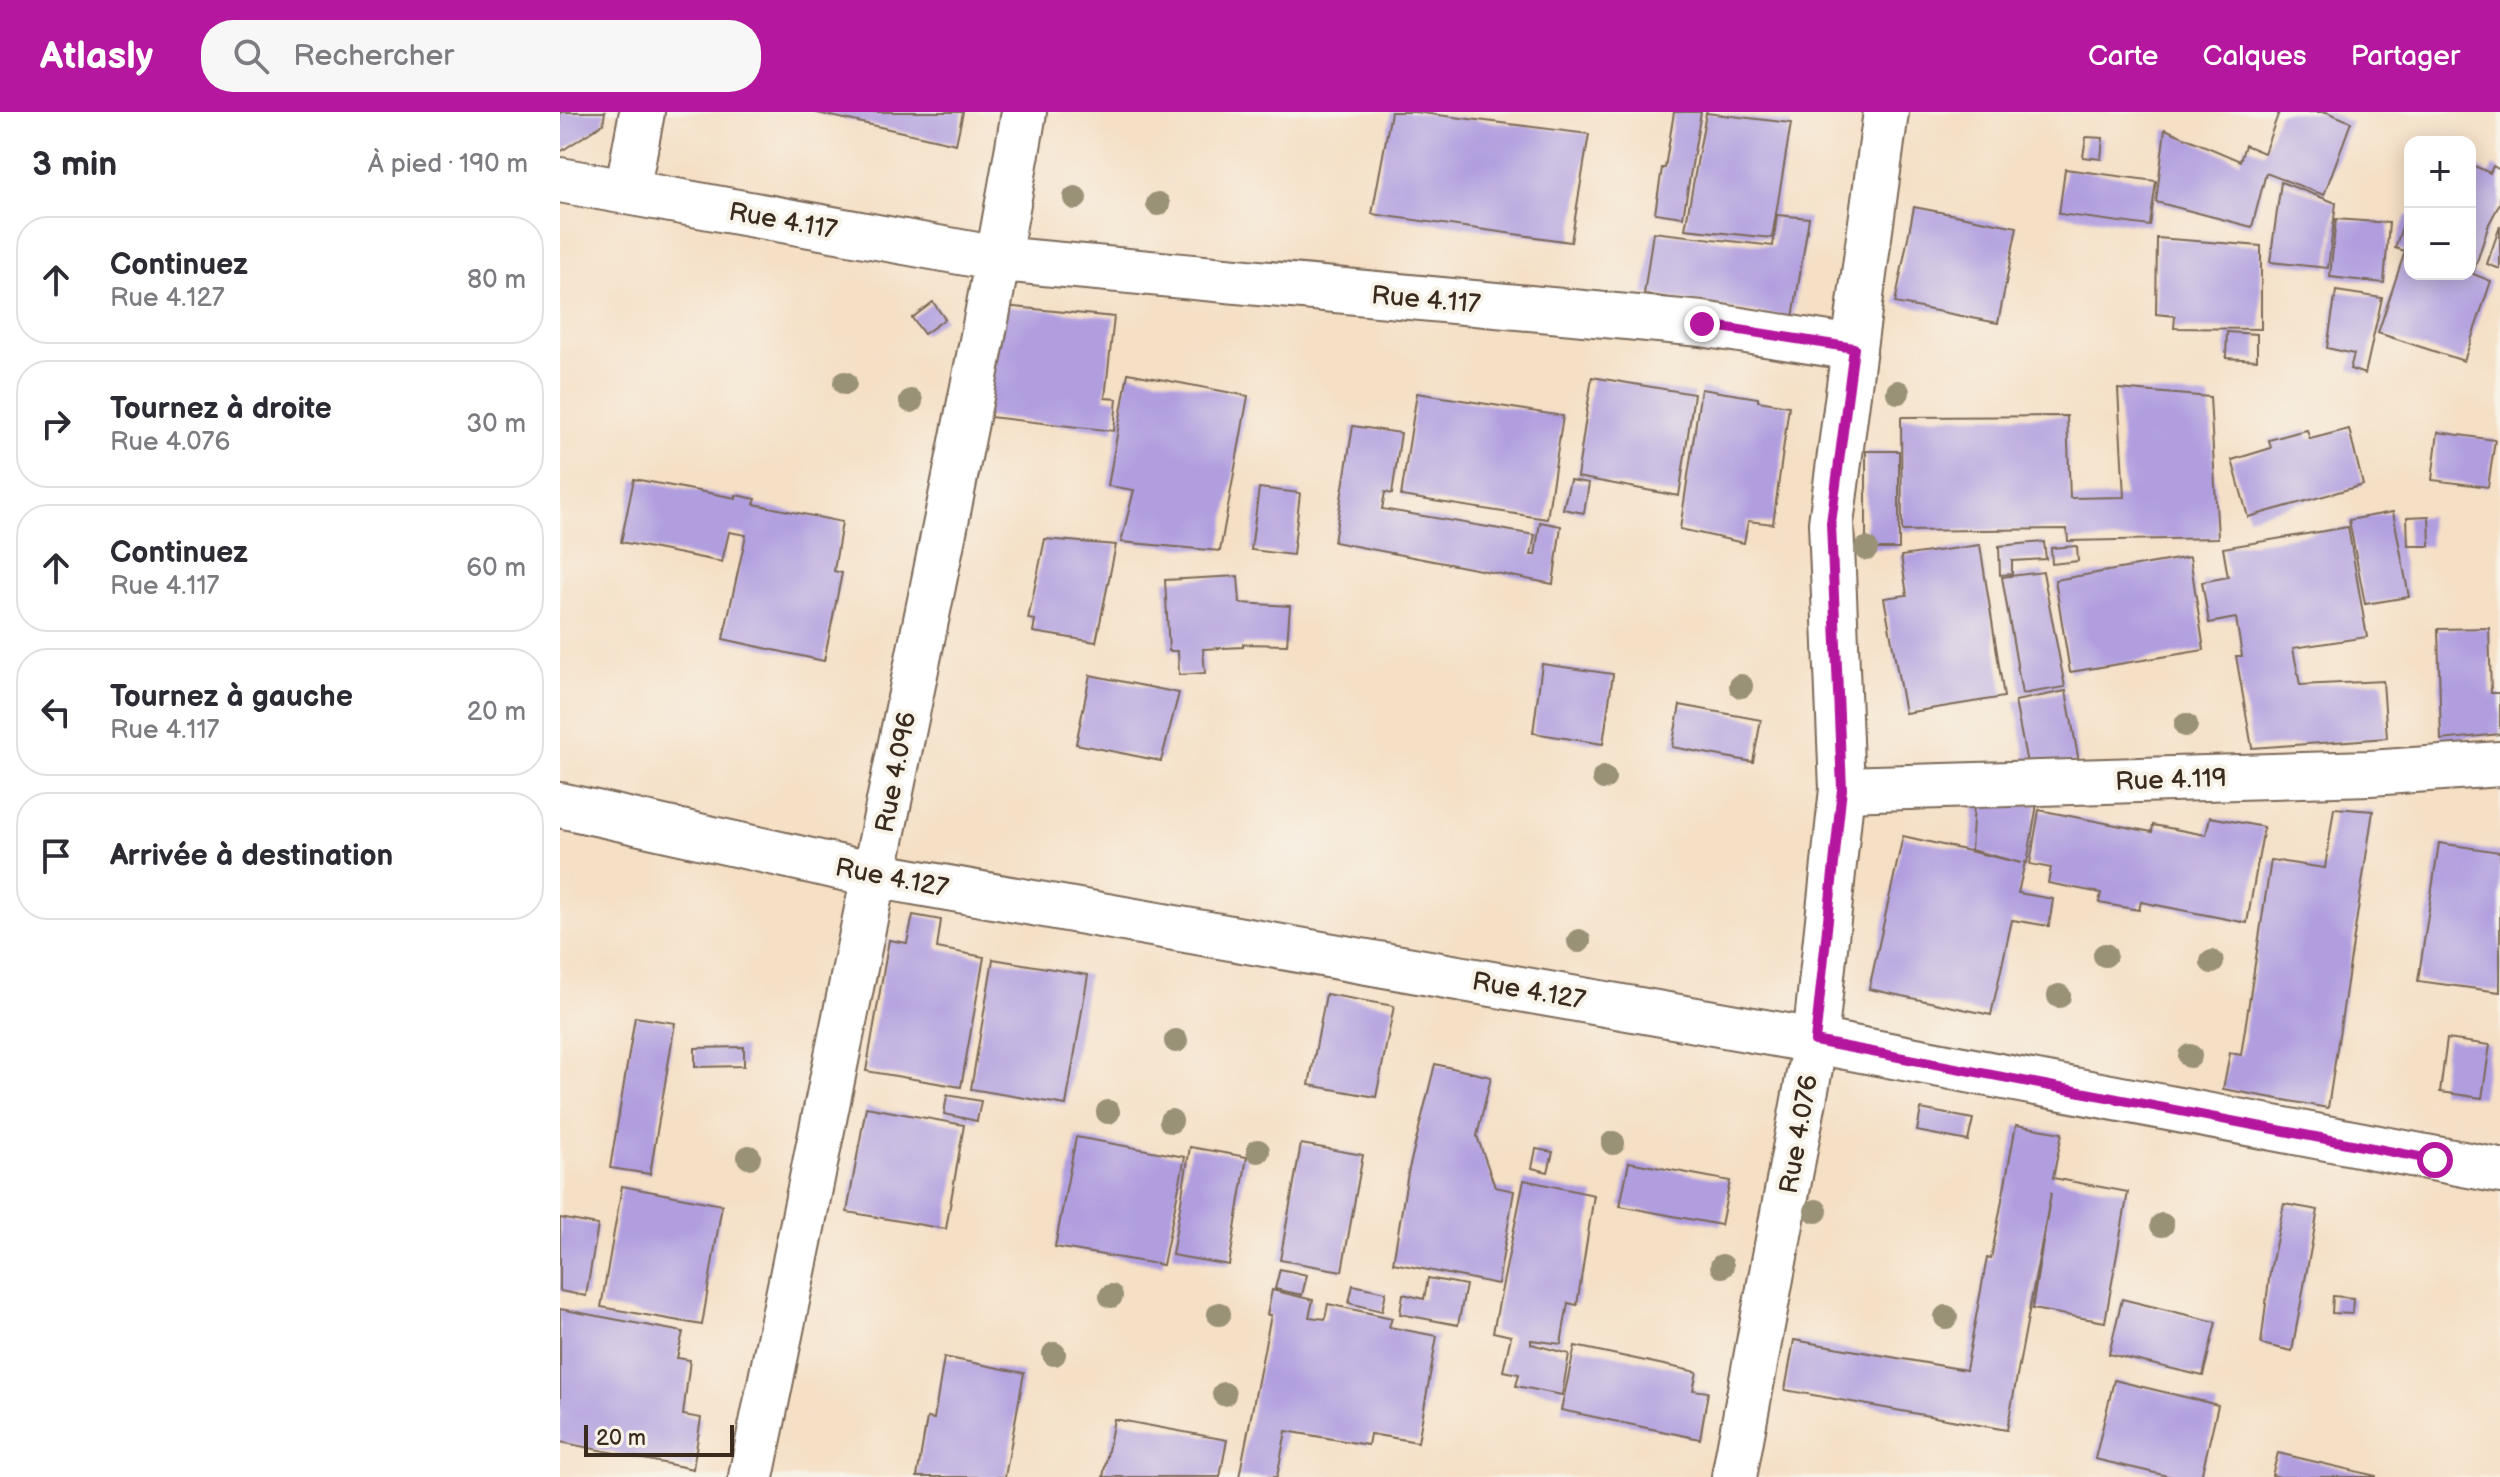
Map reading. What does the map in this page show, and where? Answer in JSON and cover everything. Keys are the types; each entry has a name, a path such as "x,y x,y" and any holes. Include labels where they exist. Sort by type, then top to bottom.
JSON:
{"street":[{"path":"627,192 642,112"},
{"name":"Rue 4.096","path":"751,1477 802,1211 874,875 999,259 1024,112"},
{"path":"1842,789 1831,523 1886,112"},
{"name":"Rue 4.117","path":"560,180 999,259 1702,324 1854,348"},
{"name":"Rue 4.119","path":"1842,789 2354,774 2500,764"},
{"name":"Rue 4.076","path":"1734,1477 1815,1041 1842,789"},
{"name":"Rue 4.127","path":"560,805 874,875 1815,1041 2500,1171"}],"building":[{"path":"560,112 605,112 603,124 560,152"},
{"path":"813,112 963,112 956,144"},
{"path":"1391,112 1414,112 1589,134 1571,242 1372,214"},
{"path":"1674,112 1701,112 1683,217 1655,213"},
{"path":"2279,112 2327,112 2351,122 2324,195 2266,173 2252,227 2156,202 2165,129 2240,161 2245,145 2264,153"},
{"path":"1706,113 1791,123 1772,238 1685,229"},
{"path":"2086,137 2103,138 2101,159 2083,157"},
{"path":"2493,166 2500,170 2500,203 2489,224 2476,265 2476,167 2490,173"},
{"path":"2065,169 2156,181 2150,226 2059,214"},
{"path":"2281,182 2336,203 2328,268 2270,262"},
{"path":"1914,207 2017,227 1998,323 1895,303"},
{"path":"1777,215 1809,218 1793,318 1644,294 1653,232 1773,246"},
{"path":"2336,219 2389,223 2384,283 2330,277"},
{"path":"2404,221 2404,251 2395,248"},
{"path":"2500,226 2500,269 2487,264"},
{"path":"2157,238 2261,246 2261,329 2174,328 2175,316 2156,314"},
{"path":"2404,254 2404,280 2476,280 2476,275 2491,281 2464,361 2378,333"},
{"path":"2336,291 2382,298 2365,374 2350,369 2354,354 2327,348"},
{"path":"933,302 945,319 924,334 912,318"},
{"path":"1004,306 1114,317 1105,398 1117,399 1114,431 981,416"},
{"path":"2227,332 2257,334 2257,360 2226,358"},
{"path":"1128,373 1248,396 1220,551 1121,542 1134,490 1108,486"},
{"path":"1592,377 1694,394 1679,496 1577,477"},
{"path":"1701,389 1789,406 1773,524 1748,521 1744,543 1680,529"},
{"path":"2118,389 2210,397 2218,538 2068,541 2067,529 1902,531 1901,417 2067,416 2070,498 2124,497"},
{"path":"1417,393 1563,416 1547,519 1401,496"},
{"path":"1353,426 1401,433 1392,494 1385,492 1382,509 1535,535 1531,555 1535,555 1540,522 1561,526 1553,584 1334,542"},
{"path":"2349,429 2363,485 2248,517 2232,460 2271,448 2269,440 2298,432 2307,430 2310,439"},
{"path":"2438,432 2495,440 2488,487 2432,480"},
{"path":"1866,451 1899,451 1899,549 1866,549"},
{"path":"634,479 756,499 754,504 842,522 834,571 842,573 824,661 723,639 746,535 729,532 722,562 621,542"},
{"path":"1570,480 1589,483 1584,513 1563,509"},
{"path":"1259,488 1300,493 1293,555 1251,550"},
{"path":"2393,512 2409,597 2365,604 2349,520"},
{"path":"2429,516 2430,546 2408,546 2407,517"},
{"path":"2348,527 2367,637 2293,648 2300,685 2383,681 2387,738 2252,748 2236,656 2242,656 2236,618 2209,623 2202,582 2228,577 2223,548"},
{"path":"1045,539 1116,545 1096,642 1033,632 1035,620 1028,619"},
{"path":"2044,542 2046,559 2012,561 2012,574 2000,575 1999,546"},
{"path":"1980,545 2004,697 1905,713 1884,598 1907,595 1901,556"},
{"path":"2077,546 2078,561 2052,564 2051,548"},
{"path":"2190,557 2204,650 2070,672 2055,580"},
{"path":"2043,572 2065,687 2022,694 2002,577"},
{"path":"1238,576 1240,603 1290,606 1287,645 1243,644 1243,647 1203,649 1205,673 1179,675 1178,651 1169,651 1165,580"},
{"path":"2489,628 2491,693 2500,693 2500,734 2441,740 2438,629"},
{"path":"1542,664 1613,674 1603,744 1533,733"},
{"path":"1090,675 1179,693 1161,761 1076,744"},
{"path":"2066,691 2079,762 2027,764 2015,701"},
{"path":"1680,705 1761,720 1753,762 1672,747"},
{"path":"2037,804 2027,863 2018,893 2053,899 2049,926 2012,920 1991,1015 1869,989 1903,836 2021,863 1971,850 1974,805"},
{"path":"2334,808 2373,811 2328,1108 2223,1089 2230,1053 2241,1055 2271,860 2325,868"},
{"path":"2039,810 2152,832 2153,825 2206,835 2210,817 2264,827 2247,923 2141,902 2139,910 2099,903 2101,893 2048,883 2051,868 2030,864"},
{"path":"2439,843 2500,852 2500,992 2418,981"},
{"path":"913,915 941,920 937,948 984,957 961,1087 866,1071 889,940 907,943"},
{"path":"993,959 1088,975 1066,1105 971,1089"},
{"path":"1326,994 1394,1006 1376,1097 1309,1085"},
{"path":"635,1017 675,1023 650,1174 610,1168"},
{"path":"2447,1039 2490,1045 2482,1098 2440,1092"},
{"path":"744,1047 744,1066 695,1067 695,1048"},
{"path":"1435,1064 1491,1077 1477,1136 1495,1187 1514,1191 1498,1284 1393,1263 1408,1173"},
{"path":"947,1095 981,1101 977,1121 944,1114"},
{"path":"866,1107 964,1125 946,1229 847,1212"},
{"path":"1921,1109 1973,1119 1968,1141 1917,1131"},
{"path":"2016,1125 2062,1133 2053,1178 2128,1192 2105,1322 2032,1309 2051,1193 2007,1430 1785,1390 1794,1340 1966,1370"},
{"path":"1076,1137 1185,1157 1163,1265 1055,1247"},
{"path":"1301,1144 1363,1155 1342,1271 1280,1260"},
{"path":"1190,1147 1247,1157 1229,1265 1172,1255"},
{"path":"1536,1149 1553,1152 1548,1172 1532,1168"},
{"path":"1629,1162 1730,1181 1721,1225 1620,1206"},
{"path":"1524,1180 1594,1195 1577,1305 1568,1303 1561,1344 1531,1340 1531,1344 1569,1354 1562,1395 1516,1386 1519,1374 1503,1371 1511,1336 1493,1332"},
{"path":"622,1186 722,1205 702,1325 601,1307"},
{"path":"2284,1204 2318,1210 2292,1351 2261,1344 2270,1271"},
{"path":"560,1218 598,1225 586,1296 560,1291"},
{"path":"1280,1269 1307,1275 1302,1295 1275,1289"},
{"path":"1428,1278 1466,1285 1458,1325 1400,1314 1403,1294 1424,1299"},
{"path":"1353,1285 1386,1292 1382,1311 1349,1303"},
{"path":"1272,1290 1313,1300 1309,1317 1325,1319 1328,1304 1392,1318 1389,1327 1437,1336 1418,1442 1370,1434 1368,1445 1286,1431 1277,1477 1239,1477 1271,1315 1267,1315"},
{"path":"2333,1296 2353,1298 2352,1314 2332,1313"},
{"path":"2122,1299 2216,1322 2203,1376 2109,1354"},
{"path":"560,1309 683,1332 677,1358 690,1360 683,1415 701,1418 693,1469 560,1442"},
{"path":"1575,1346 1697,1372 1693,1390 1708,1392 1700,1439 1561,1410"},
{"path":"944,1357 1024,1373 1005,1477 917,1477 927,1418 934,1419"},
{"path":"2114,1380 2218,1405 2201,1477 2172,1477 2095,1459"},
{"path":"1114,1419 1227,1440 1220,1477 1103,1477"},
{"path":"2278,1453 2376,1477 2280,1477 2272,1475"}],"route":[{"path":"1702,324 1854,348 1831,523 1842,789 1815,1041 2435,1160"}]}
